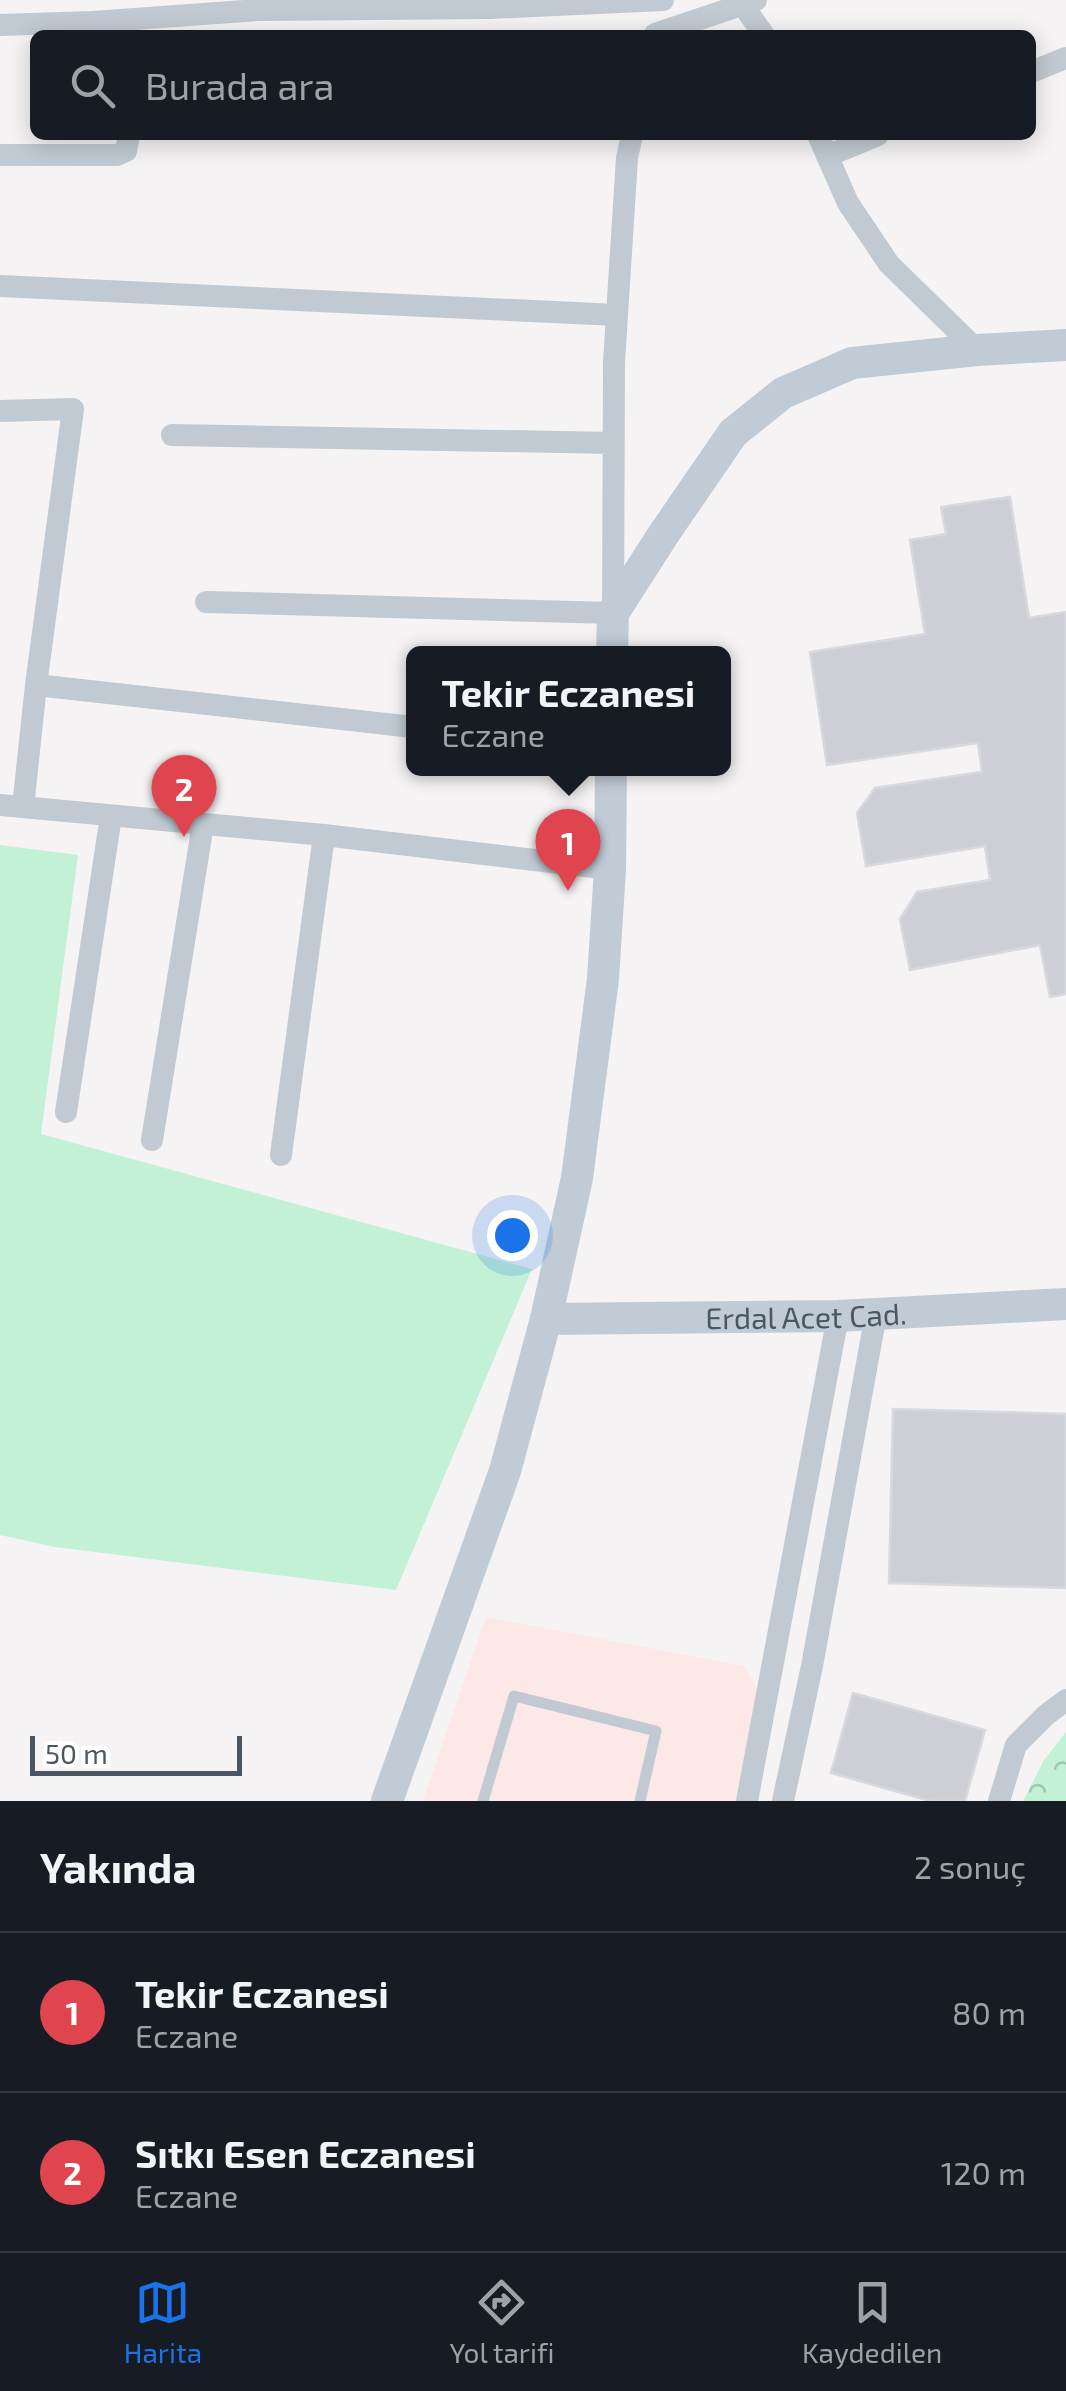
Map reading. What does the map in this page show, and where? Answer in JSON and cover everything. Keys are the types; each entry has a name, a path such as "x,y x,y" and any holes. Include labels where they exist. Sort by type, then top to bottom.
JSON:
{"main road":[{"path":"612,646 613,612 733,433 783,393 852,362 1066,345"},
{"path":"387,1801 504,1471 546,1319 577,1178 603,980 611,776"},
{"name":"Erdal Acet Cad.","path":"546,1319 838,1316 1066,1304"}],"street":[{"path":"0,25 132,27 258,10 662,0 656,30"},
{"path":"669,30 749,2 762,30"},
{"path":"1036,70 1066,58"},
{"path":"0,156 117,155 126,151 128,140"},
{"path":"206,602 613,612 617,315 631,140"},
{"path":"850,140 823,145 848,204 889,264 977,350"},
{"path":"0,286 617,315"},
{"path":"0,410 73,409 36,685 12,806 324,835 610,869"},
{"path":"172,435 613,443"},
{"path":"36,685 406,725"},
{"path":"66,1112 112,816"},
{"path":"152,1140 203,824"},
{"path":"281,1155 324,835"},
{"path":"783,1801 812,1666 876,1314"},
{"path":"747,1801 838,1316"},
{"path":"999,1801 1016,1745 1066,1700"}],"lane":[{"path":"483,1801 514,1696 656,1730 640,1801"}],"shaded area":[{"path":"486,1617 744,1666 759,1693 735,1801 423,1801"}],"green space":[{"path":"0,845 78,855 41,1134 532,1269 396,1590 55,1547 0,1535"},
{"path":"1066,1732 1066,1801 1023,1801 1044,1760"}],"building":[{"path":"1010,497 1029,618 1066,612 1066,994 1050,997 1040,945 910,970 900,919 917,892 990,880 985,846 866,866 857,813 875,788 982,772 978,743 827,765 810,652 925,634 910,540 946,534 941,507"},
{"path":"893,1409 1066,1414 1066,1588 889,1583"},
{"path":"853,1693 985,1730 965,1801 930,1801 831,1773"}],"place":[{"name":"Sıtkı Esen Eczanesi","path":"184,837"},
{"name":"Tekir Eczanesi","path":"568,891"}]}
